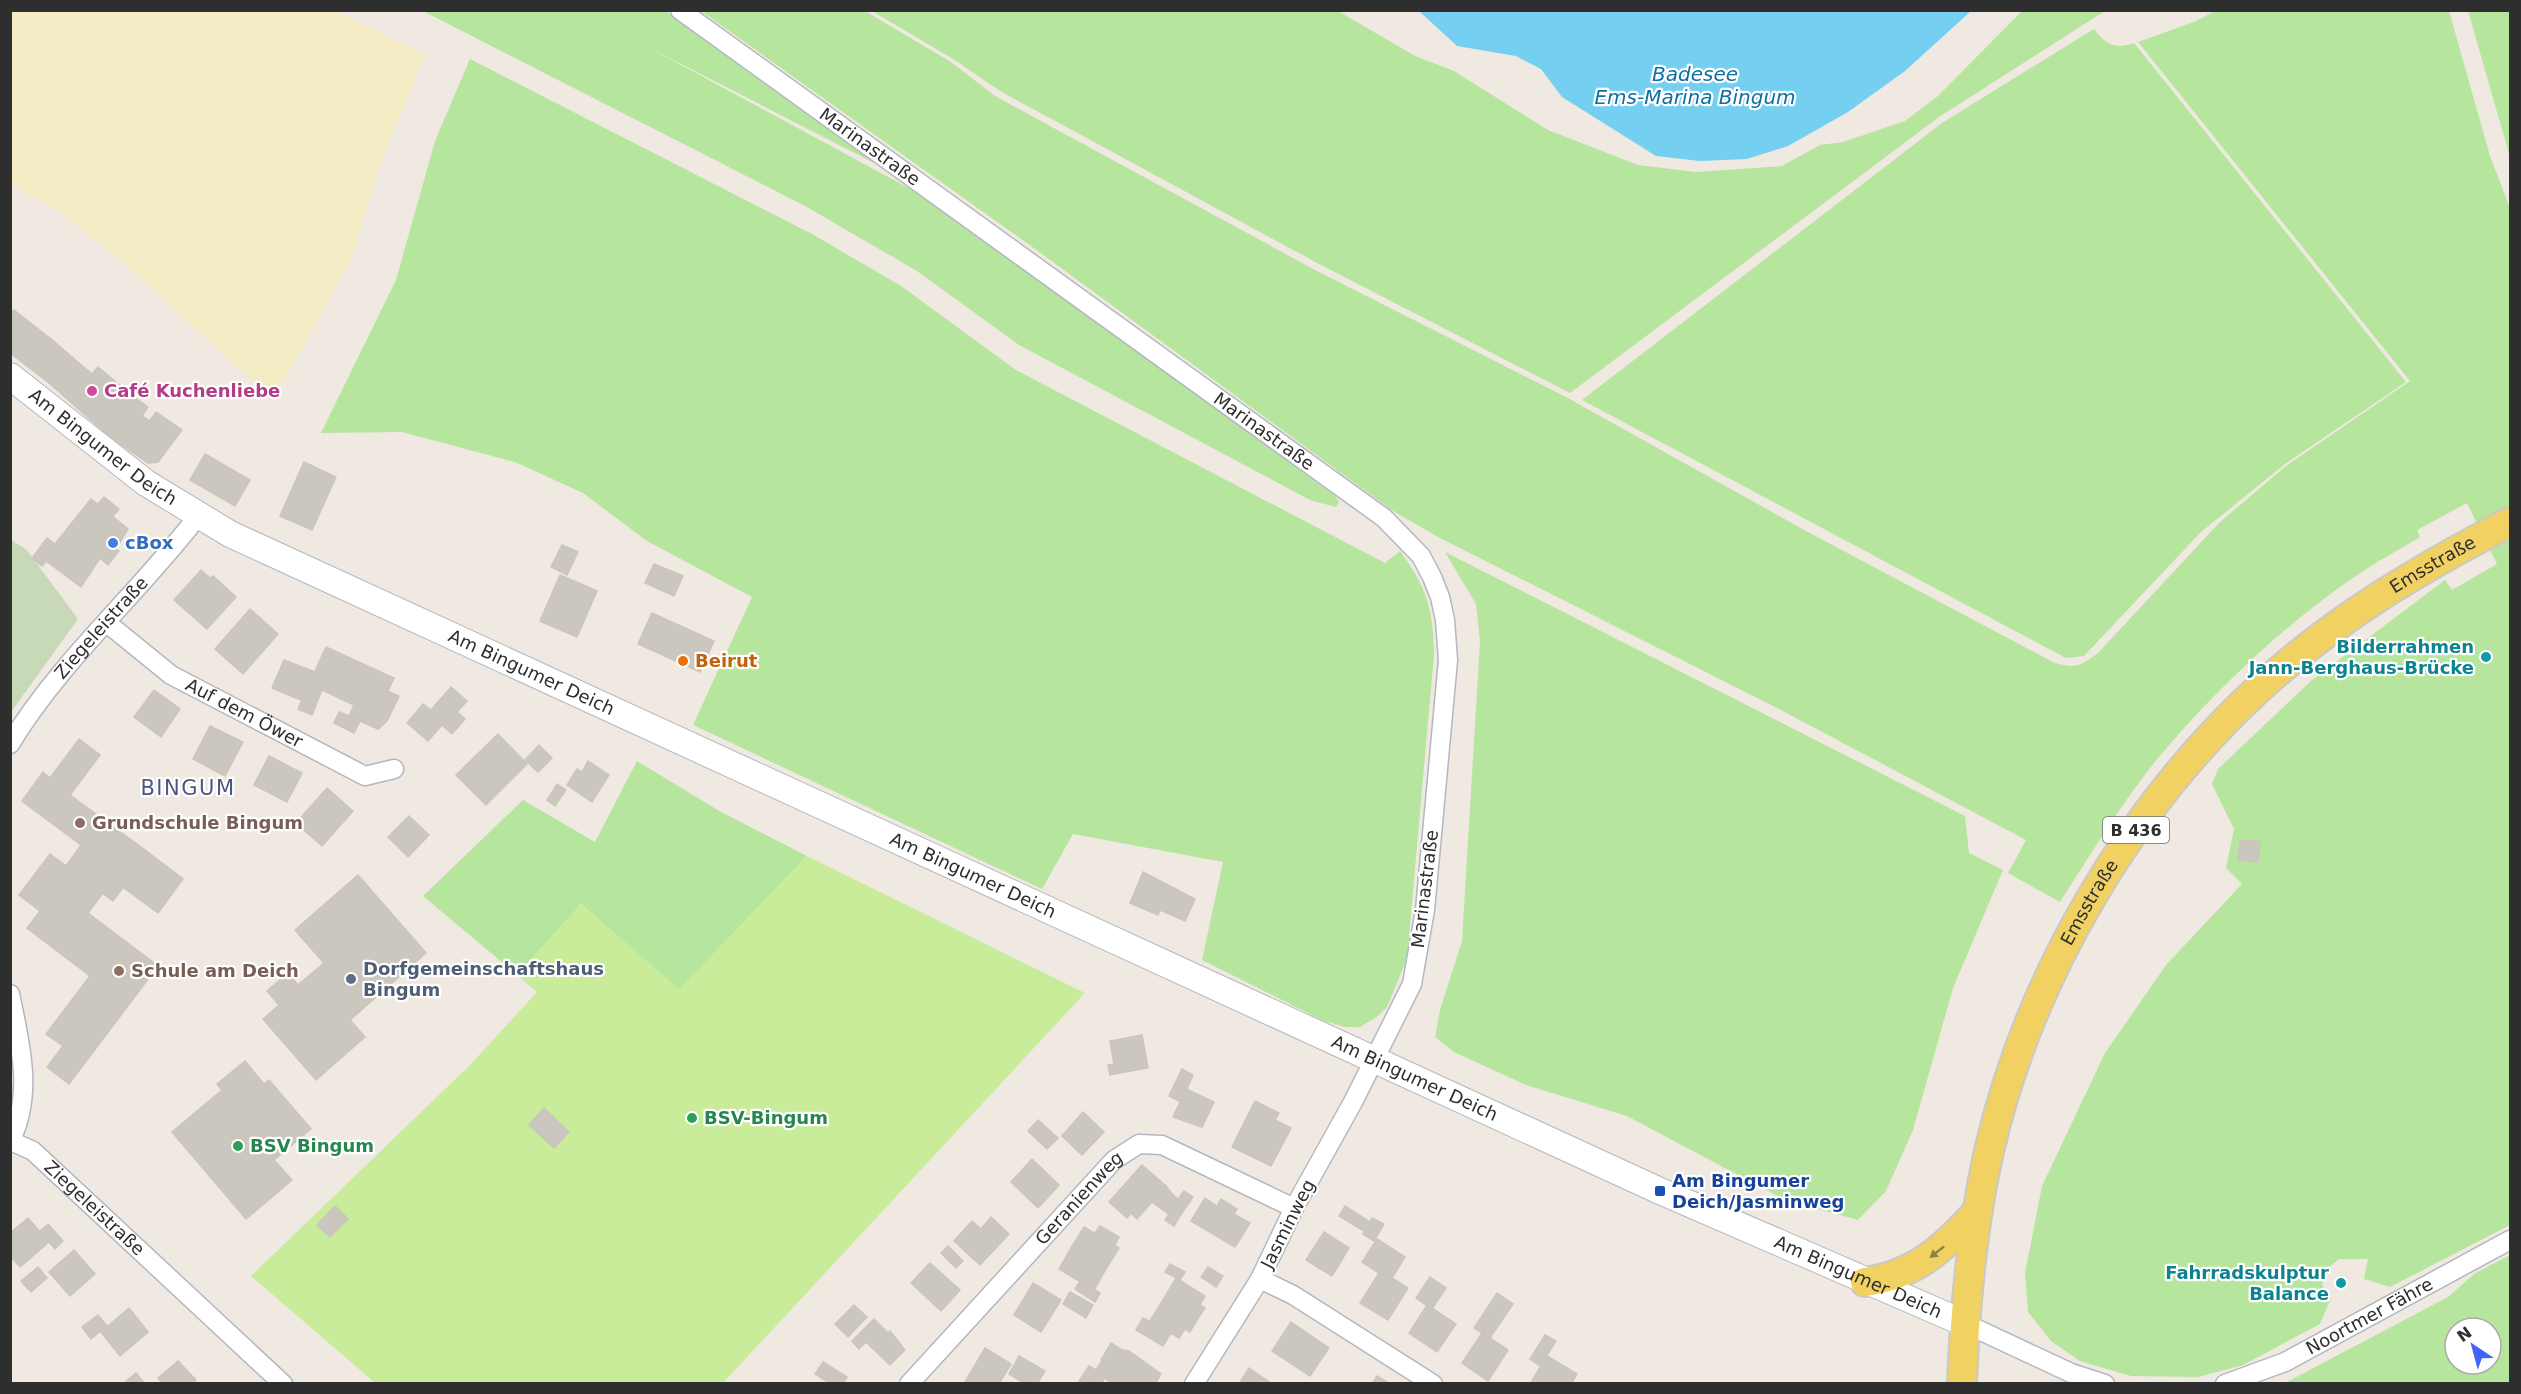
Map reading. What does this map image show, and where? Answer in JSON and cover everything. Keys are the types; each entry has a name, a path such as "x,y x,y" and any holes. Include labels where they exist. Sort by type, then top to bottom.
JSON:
{"main road":[{"name":"Am Bingumer Deich","path":"10,376 130,471 198,516 296,565 1374,1060 1866,1282 1964,1323"},
{"name":"Emsstraße","path":"1962,1383 1964,1323 1978,1211 1990,1147 2004,1099 2048,982 2083,915 2146,816 2179,774 2255,693 2354,613 2444,556 2511,522"},
{"path":"1866,1282 1899,1274 1932,1256 1978,1211"}],"street":[{"name":"Marinastraße","path":"680,10 1384,518 1421,556 1440,597 1448,660 1434,822 1425,910 1412,984 1374,1060"},
{"name":"Ziegeleistraße","path":"10,744 50,688 198,516"},
{"name":"Auf dem Öwer","path":"107,623 171,675 365,776 394,769"},
{"name":"Ziegeleistraße","path":"10,994 20,1045 24,1093 20,1121 11,1141 33,1151 283,1383"},
{"name":"Jasminweg","path":"1194,1383 1260,1279 1294,1208 1374,1060"},
{"name":"Geranienweg","path":"909,1383 1114,1160 1139,1144 1162,1145 1294,1208"},
{"name":"Noortmer Fähre","path":"2225,1383 2296,1356 2511,1240"},
{"path":"1260,1279 1293,1295 1433,1383"},
{"path":"1964,1323 2071,1373 2104,1383"}],"green space":[{"path":"423,11 666,11 911,182 646,46 916,192 1039,278 1335,496 1339,502 1336,507 1310,500 1019,345 917,271 805,206"},
{"path":"701,11 865,11 951,62 995,96 1315,270 1566,397 1806,531 2053,662 2072,666 2081,664 2098,653 2219,523 2286,466 2410,381 2138,42 2194,22 2215,11 2449,11 2490,156 2510,208 2510,1225 2390,1287 2364,1279 2368,1259 2339,1259 2326,1270 2322,1285 2331,1298 2320,1324 2243,1365 2198,1377 2131,1376 2080,1361 2051,1341 2028,1312 2025,1273 2042,1186 2105,1053 2166,965 2242,884 2226,868 2234,829 2212,784 2218,769 2312,680 2445,580 2452,590 2497,564 2467,503 2417,530 2420,537 2367,568 2323,599 2271,642 2222,688 2141,780 2060,902 2008,873 2026,840 1779,709 1440,538 1393,511 1031,246"},
{"path":"872,11 1338,11 1415,56 1454,71 1548,130 1638,165 1696,172 1782,166 1820,145 1843,142 1905,121 1938,96 2022,11 2105,11 1939,117 1570,393 1319,264 1000,91 953,59"},
{"path":"2468,11 2510,11 2510,157 2508,150"},
{"path":"2094,29 2106,42 2116,46 2134,43 2406,382 2285,464 2201,532 2084,656 2066,658 1582,400 1942,123"},
{"path":"470,59 812,234 901,286 1016,370 1385,563 1400,551 1417,576 1427,599 1432,624 1434,654 1407,959 1387,1007 1378,1016 1360,1027 1345,1027 1324,1021 1202,960 1223,862 1073,834 1042,889 693,725 752,597 647,541 583,493 515,462 402,432 321,433 396,280 435,141"},
{"path":"11,540 26,549 78,619 11,712"},
{"path":"1445,552 1965,816 1969,853 2003,870 1953,988 1913,1130 1886,1191 1858,1220 1785,1200 1627,1116 1526,1085 1454,1052 1435,1037 1440,1010 1462,941 1480,642 1476,604"},
{"path":"637,761 721,812 807,856 679,990 581,904 517,975 423,896 523,800 595,842"},
{"name":"BSV-Bingum","path":"807,856 1085,993 723,1383 375,1383 251,1276 469,1066 537,992 517,975 581,904 679,989"},
{"path":"2510,1255 2510,1383 2285,1383 2448,1297 2474,1274"}],"sand":[{"path":"11,10 336,11 425,55 380,165 350,262 273,400 123,262 61,213 11,184"}],"water":[{"name":"Badesee Ems-Marina Bingum","path":"1419,11 1971,11 1905,71 1848,112 1788,146 1747,159 1700,161 1656,156 1562,97 1541,69 1516,56 1457,46"}],"building":[{"path":"14,310 28,321 10,341 10,313"},
{"path":"28,321 51,339 27,366 10,353 10,341"},
{"path":"51,339 72,357 49,383 27,366"},
{"name":"Café Kuchenliebe","path":"72,357 92,374 98,367 135,398 109,436 49,383"},
{"path":"135,398 148,407 142,416 150,421 129,450 109,436"},
{"path":"156,412 182,430 158,462 148,463 129,450"},
{"path":"205,454 250,480 235,506 190,480"},
{"path":"304,462 336,477 312,530 280,516"},
{"path":"104,497 119,509 113,516 98,504"},
{"path":"91,499 128,529 116,549 119,551 108,565 100,558 81,587 46,561 42,566 32,558 47,538 55,544"},
{"path":"562,545 578,552 567,575 551,567"},
{"path":"654,564 683,576 674,596 645,583"},
{"path":"201,570 210,578 213,576 236,597 207,629 174,600"},
{"path":"560,575 597,591 577,637 540,621"},
{"path":"250,609 278,634 243,674 215,649"},
{"path":"652,613 714,641 700,672 638,644"},
{"path":"326,647 394,678 388,691 399,696 387,721 378,729 360,721 354,733 334,723 339,712 349,716 354,705 309,684"},
{"path":"284,660 315,672 301,700 272,688"},
{"path":"309,684 322,690 312,715 298,709"},
{"path":"451,687 467,701 457,712 465,719 452,734 442,725 428,741 407,723 423,704 431,710"},
{"path":"154,690 180,709 161,737 134,717"},
{"path":"210,726 243,742 225,776 193,759"},
{"path":"498,734 527,764 486,805 456,775"},
{"name":"Grundschule Bingum","path":"79,739 100,755 70,795 149,853 113,901 66,866 81,845 22,801 43,772 50,778"},
{"path":"539,745 552,758 538,772 525,760"},
{"path":"269,756 302,773 287,802 254,785"},
{"path":"588,761 609,775 592,802 567,785 577,769 582,772"},
{"path":"557,784 566,790 555,806 547,800"},
{"path":"327,788 353,811 322,846 296,823"},
{"path":"409,816 429,835 408,857 388,837"},
{"path":"2240,840 2260,842 2258,862 2238,860"},
{"path":"149,853 183,879 158,913 123,887"},
{"name":"Schule am Deich","path":"50,854 103,893 88,913 158,966 69,1084 47,1067 63,1046 46,1034 90,976 27,928 40,911 19,895"},
{"path":"1143,872 1195,899 1185,921 1160,910 1158,915 1130,903"},
{"name":"Dorfgemeinschaftshaus Bingum","path":"358,875 426,953 350,1020 365,1037 316,1080 263,1019 279,1005 267,991 288,973 298,985 324,963 295,930"},
{"path":"1142,1035 1148,1068 1110,1075 1108,1065 1114,1064 1110,1041"},
{"name":"BSV Bingum","path":"245,1061 264,1084 269,1080 311,1129 274,1160 292,1180 246,1219 172,1132 222,1090 217,1084"},
{"path":"1182,1069 1193,1075 1181,1102 1169,1096"},
{"path":"1186,1089 1214,1102 1202,1127 1173,1117"},
{"path":"1255,1101 1279,1113 1275,1120 1291,1128 1271,1166 1232,1147"},
{"path":"544,1108 569,1132 554,1148 529,1125"},
{"path":"1083,1112 1104,1132 1082,1155 1062,1136"},
{"path":"1038,1120 1058,1138 1047,1149 1028,1131"},
{"path":"1032,1159 1059,1185 1038,1208 1011,1182"},
{"path":"1142,1165 1166,1186 1137,1219 1131,1213 1127,1218 1109,1202"},
{"path":"1166,1186 1173,1195 1168,1204 1177,1210 1173,1217 1152,1202"},
{"path":"1184,1191 1193,1197 1182,1213 1168,1204 1173,1195 1178,1199"},
{"path":"1205,1198 1217,1206 1221,1199 1237,1209 1234,1214 1250,1223 1235,1247 1191,1221"},
{"path":"335,1206 348,1219 330,1237 317,1225"},
{"path":"1345,1206 1370,1222 1364,1231 1339,1216"},
{"path":"1177,1210 1182,1213 1174,1226 1165,1220 1169,1214 1173,1217"},
{"path":"991,1217 1009,1234 980,1265 954,1241 972,1221 981,1229"},
{"path":"28,1218 49,1242 20,1267 10,1256 10,1233"},
{"path":"1372,1218 1384,1224 1374,1241 1363,1234"},
{"path":"48,1224 63,1241 55,1249 40,1231"},
{"path":"1100,1226 1119,1237 1115,1245 1095,1233"},
{"path":"1084,1227 1119,1248 1106,1269 1071,1248"},
{"path":"1324,1232 1349,1248 1332,1276 1306,1260"},
{"path":"1377,1239 1405,1257 1392,1278 1408,1288 1388,1320 1360,1303 1379,1273 1362,1262"},
{"path":"948,1246 963,1261 956,1268 941,1253"},
{"path":"1071,1248 1106,1269 1094,1290 1059,1269"},
{"path":"74,1250 95,1274 70,1296 49,1272"},
{"path":"930,1263 960,1290 941,1311 911,1283"},
{"path":"1170,1264 1185,1272 1180,1280 1165,1272"},
{"path":"38,1267 47,1278 31,1292 21,1281"},
{"path":"1208,1267 1223,1276 1216,1287 1201,1277"},
{"path":"1430,1277 1446,1288 1432,1309 1416,1298"},
{"path":"1176,1278 1205,1296 1200,1305 1205,1308 1197,1320 1163,1300"},
{"path":"1080,1281 1100,1293 1095,1302 1075,1289"},
{"path":"1033,1283 1061,1300 1041,1332 1014,1315"},
{"path":"1070,1292 1093,1305 1086,1318 1063,1304"},
{"path":"1497,1293 1513,1304 1490,1338 1474,1328"},
{"path":"1163,1300 1197,1320 1190,1332 1185,1329 1179,1338 1150,1321"},
{"path":"854,1305 867,1317 848,1337 835,1324"},
{"path":"1427,1305 1456,1324 1437,1352 1409,1333"},
{"path":"129,1308 148,1332 120,1356 101,1332"},
{"path":"98,1315 107,1326 91,1339 82,1327"},
{"path":"1143,1318 1171,1333 1163,1346 1136,1330"},
{"path":"874,1319 888,1333 890,1331 905,1350 890,1365 866,1342 859,1349 852,1341"},
{"path":"1291,1322 1329,1348 1310,1376 1272,1351"},
{"path":"1482,1333 1508,1350 1488,1381 1462,1363"},
{"path":"1545,1335 1556,1341 1540,1366 1530,1359"},
{"path":"1111,1343 1122,1350 1112,1367 1101,1360"},
{"path":"985,1348 1011,1364 999,1384 968,1384 965,1382"},
{"path":"1122,1350 1129,1351 1161,1374 1155,1384 1113,1384 1105,1378"},
{"path":"1019,1356 1045,1371 1037,1384 1025,1384 1009,1374"},
{"path":"1547,1356 1577,1374 1571,1384 1530,1384"},
{"path":"178,1361 196,1380 192,1384 163,1384 158,1378"},
{"path":"1102,1361 1112,1367 1101,1384 1079,1381 1089,1366 1096,1370"},
{"path":"823,1362 847,1377 843,1384 831,1384 815,1374"},
{"path":"1249,1368 1272,1384 1239,1384"},
{"path":"136,1373 145,1384 124,1383"},
{"path":"1377,1376 1390,1384 1372,1384"}],"place":[{"name":"Café Kuchenliebe","path":"92,391"},
{"name":"cBox","path":"113,543"},
{"name":"Bilderrahmen Jann-Berghaus-Brücke","path":"2486,657"},
{"name":"Beirut","path":"683,661"},
{"name":"Grundschule Bingum","path":"80,823"},
{"name":"Schule am Deich","path":"119,971"},
{"name":"Dorfgemeinschaftshaus Bingum","path":"351,979"},
{"name":"BSV-Bingum","path":"692,1118"},
{"name":"BSV Bingum","path":"238,1146"},
{"name":"Am Bingumer Deich/Jasminweg","path":"1660,1191"},
{"name":"Fahrradskulptur Balance","path":"2341,1283"}],"district":[{"name":"BINGUM","path":"188,788"}]}
